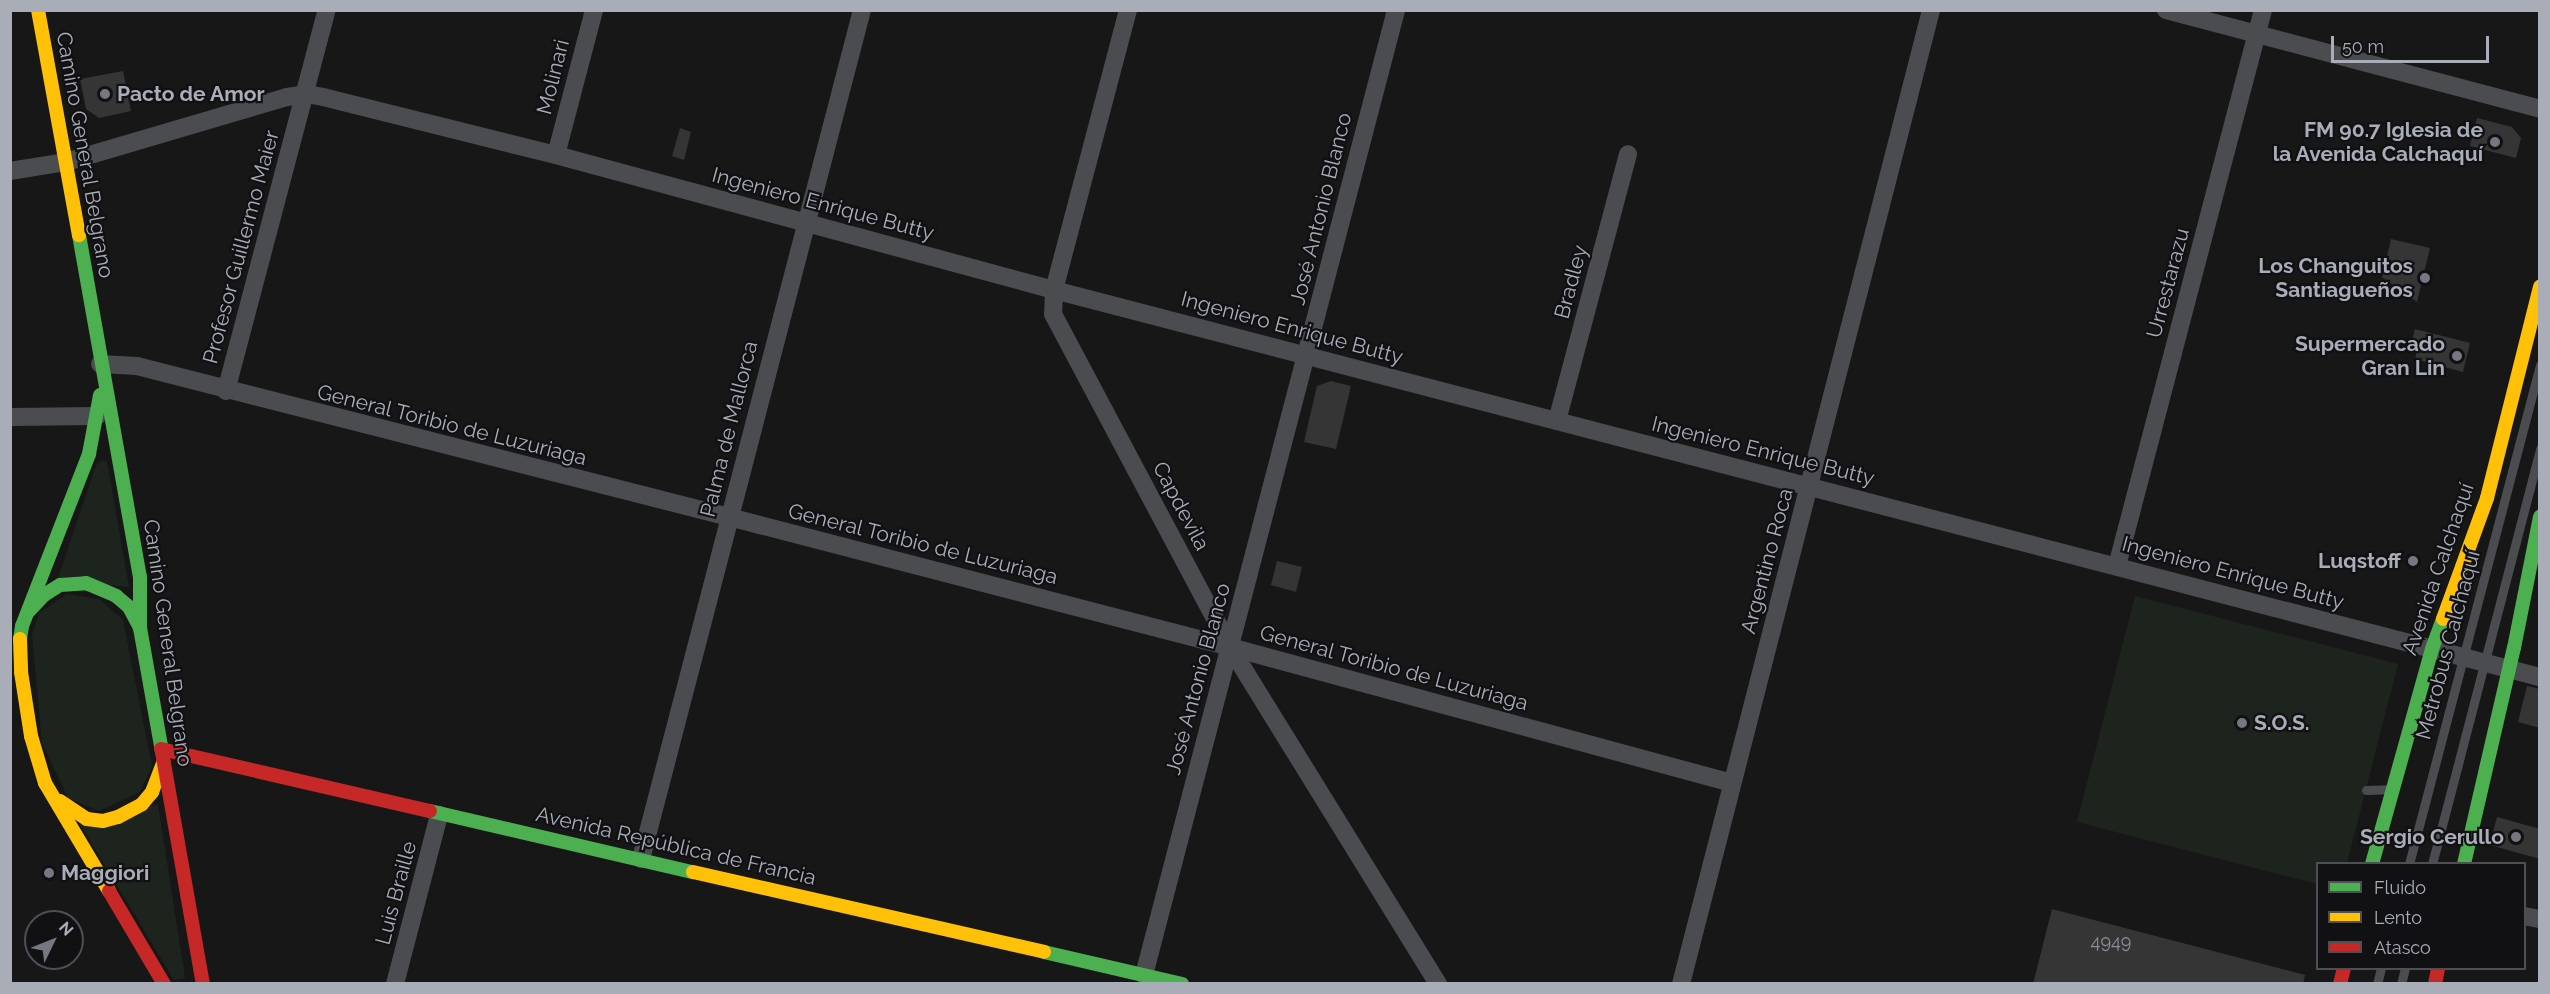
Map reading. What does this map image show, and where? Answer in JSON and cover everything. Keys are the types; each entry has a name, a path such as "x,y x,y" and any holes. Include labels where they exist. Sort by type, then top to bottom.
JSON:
{"main road":[{"name":"Camino General Belgrano","path":"38,10 140,577 140,628 203,984"},
{"name":"Avenida Calchaquí","path":"2373,862 2432,649 2487,498 2540,287"},
{"name":"Camino General Belgrano","path":"102,371 97,416 89,454 25,619 19,646 22,683 32,736 45,783 164,984"},
{"path":"2464,862 2509,669 2540,517"},
{"path":"10,645 25,619 44,596 60,585 86,583 116,596 129,607 140,628"},
{"name":"Avenida República de Francia","path":"161,749 1182,984"},
{"path":"18,750 45,783"},
{"path":"54,796 87,819 104,821 118,817 142,804 152,792 163,764"}],"street":[{"name":"Profesor Guillermo Maier","path":"226,391 327,10"},
{"name":"Molinari","path":"556,155 594,10"},
{"name":"Palma de Mallorca","path":"641,859 862,10"},
{"name":"Capdevila","path":"1128,10 1054,290 1053,314 1230,647 1438,984"},
{"name":"José Antonio Blanco","path":"1144,975 1396,10"},
{"name":"Argentino Roca","path":"1681,984 1931,10"},
{"path":"2166,10 2540,109"},
{"name":"Urrestarazu","path":"2117,566 2263,10"},
{"name":"Ingeniero Enrique Butty","path":"10,171 66,162 287,97 306,94 556,155 1054,290 2540,677"},
{"name":"Bradley","path":"1557,421 1628,154"},
{"name":"General Toribio de Luzuriaga","path":"102,371 137,366 226,391 729,517 1230,647 1732,783"},
{"path":"10,417 97,416"},
{"name":"Luis Braille","path":"395,984 440,814"}],"lane":[{"name":"Metrobus Calchaquí","path":"2410,862 2540,365"},
{"name":"Metrobus Calchaquí","path":"2433,862 2540,448"},
{"path":"2366,790 2392,789"}],"shaded area":[{"path":"102,460 107,462 129,587 57,581 96,466"},
{"path":"67,594 99,599 123,620 152,766 140,792 99,811 68,798 42,743 32,635 39,613"},
{"name":"S.O.S.","path":"2135,596 2398,664 2347,862 2316,862 2316,884 2077,822"},
{"path":"158,804 185,978 174,980 80,824"}],"building":[{"name":"Pacto de Amor","path":"123,71 131,111 99,118 86,109 80,79"},
{"name":"FM 90.7 Iglesia de la Avenida Calchaquí","path":"2477,118 2512,127 2521,138 2516,158 2470,146"},
{"path":"680,128 691,132 684,160 672,156"},
{"path":"2391,239 2430,248 2417,302 2382,277"},
{"path":"2415,329 2470,343 2463,372 2415,359 2417,351 2410,349"},
{"path":"1331,381 1351,386 1336,449 1304,442 1317,386"},
{"path":"1277,561 1302,567 1296,592 1271,585"},
{"path":"2527,686 2540,689 2540,728 2518,722"},
{"name":"Sergio Cerullo","path":"2497,817 2540,829 2540,859 2490,845"},
{"path":"2052,909 2305,975 2303,984 2033,984"}],"traffic: fast":[{"path":"79,235 140,577 140,628 162,752"},
{"path":"20,639 22,626 89,454 100,395"},
{"path":"2464,862 2514,648 2540,517"},
{"path":"29,611 44,595 60,585 86,583 116,596 129,607 140,628"},
{"path":"2373,862 2432,649 2443,619"},
{"path":"430,811 693,872"},
{"path":"1044,952 1182,984"}],"traffic: slow":[{"path":"38,10 79,235"},
{"path":"2443,619 2487,498 2540,287"},
{"path":"20,639 21,672 31,736 45,783 109,891"},
{"path":"60,801 87,819 103,821 118,817 142,804 152,792 163,764"},
{"path":"693,872 1044,952"}],"traffic: jam":[{"path":"161,749 430,811"},
{"path":"162,752 203,984"},
{"path":"109,891 164,984"},
{"path":"2340,984 2344,970"},
{"path":"2435,984 2438,970"}],"place":[{"name":"Pacto de Amor","path":"105,94"},
{"name":"FM 90.7 Iglesia de la Avenida Calchaquí","path":"2495,142"},
{"name":"Los Changuitos Santiagueños","path":"2425,278"},
{"name":"Supermercado Gran Lin","path":"2457,356"},
{"name":"Luqstoff","path":"2413,561"},
{"name":"S.O.S.","path":"2242,723"},
{"name":"Sergio Cerullo","path":"2516,837"},
{"name":"Maggiori","path":"49,873"}]}
